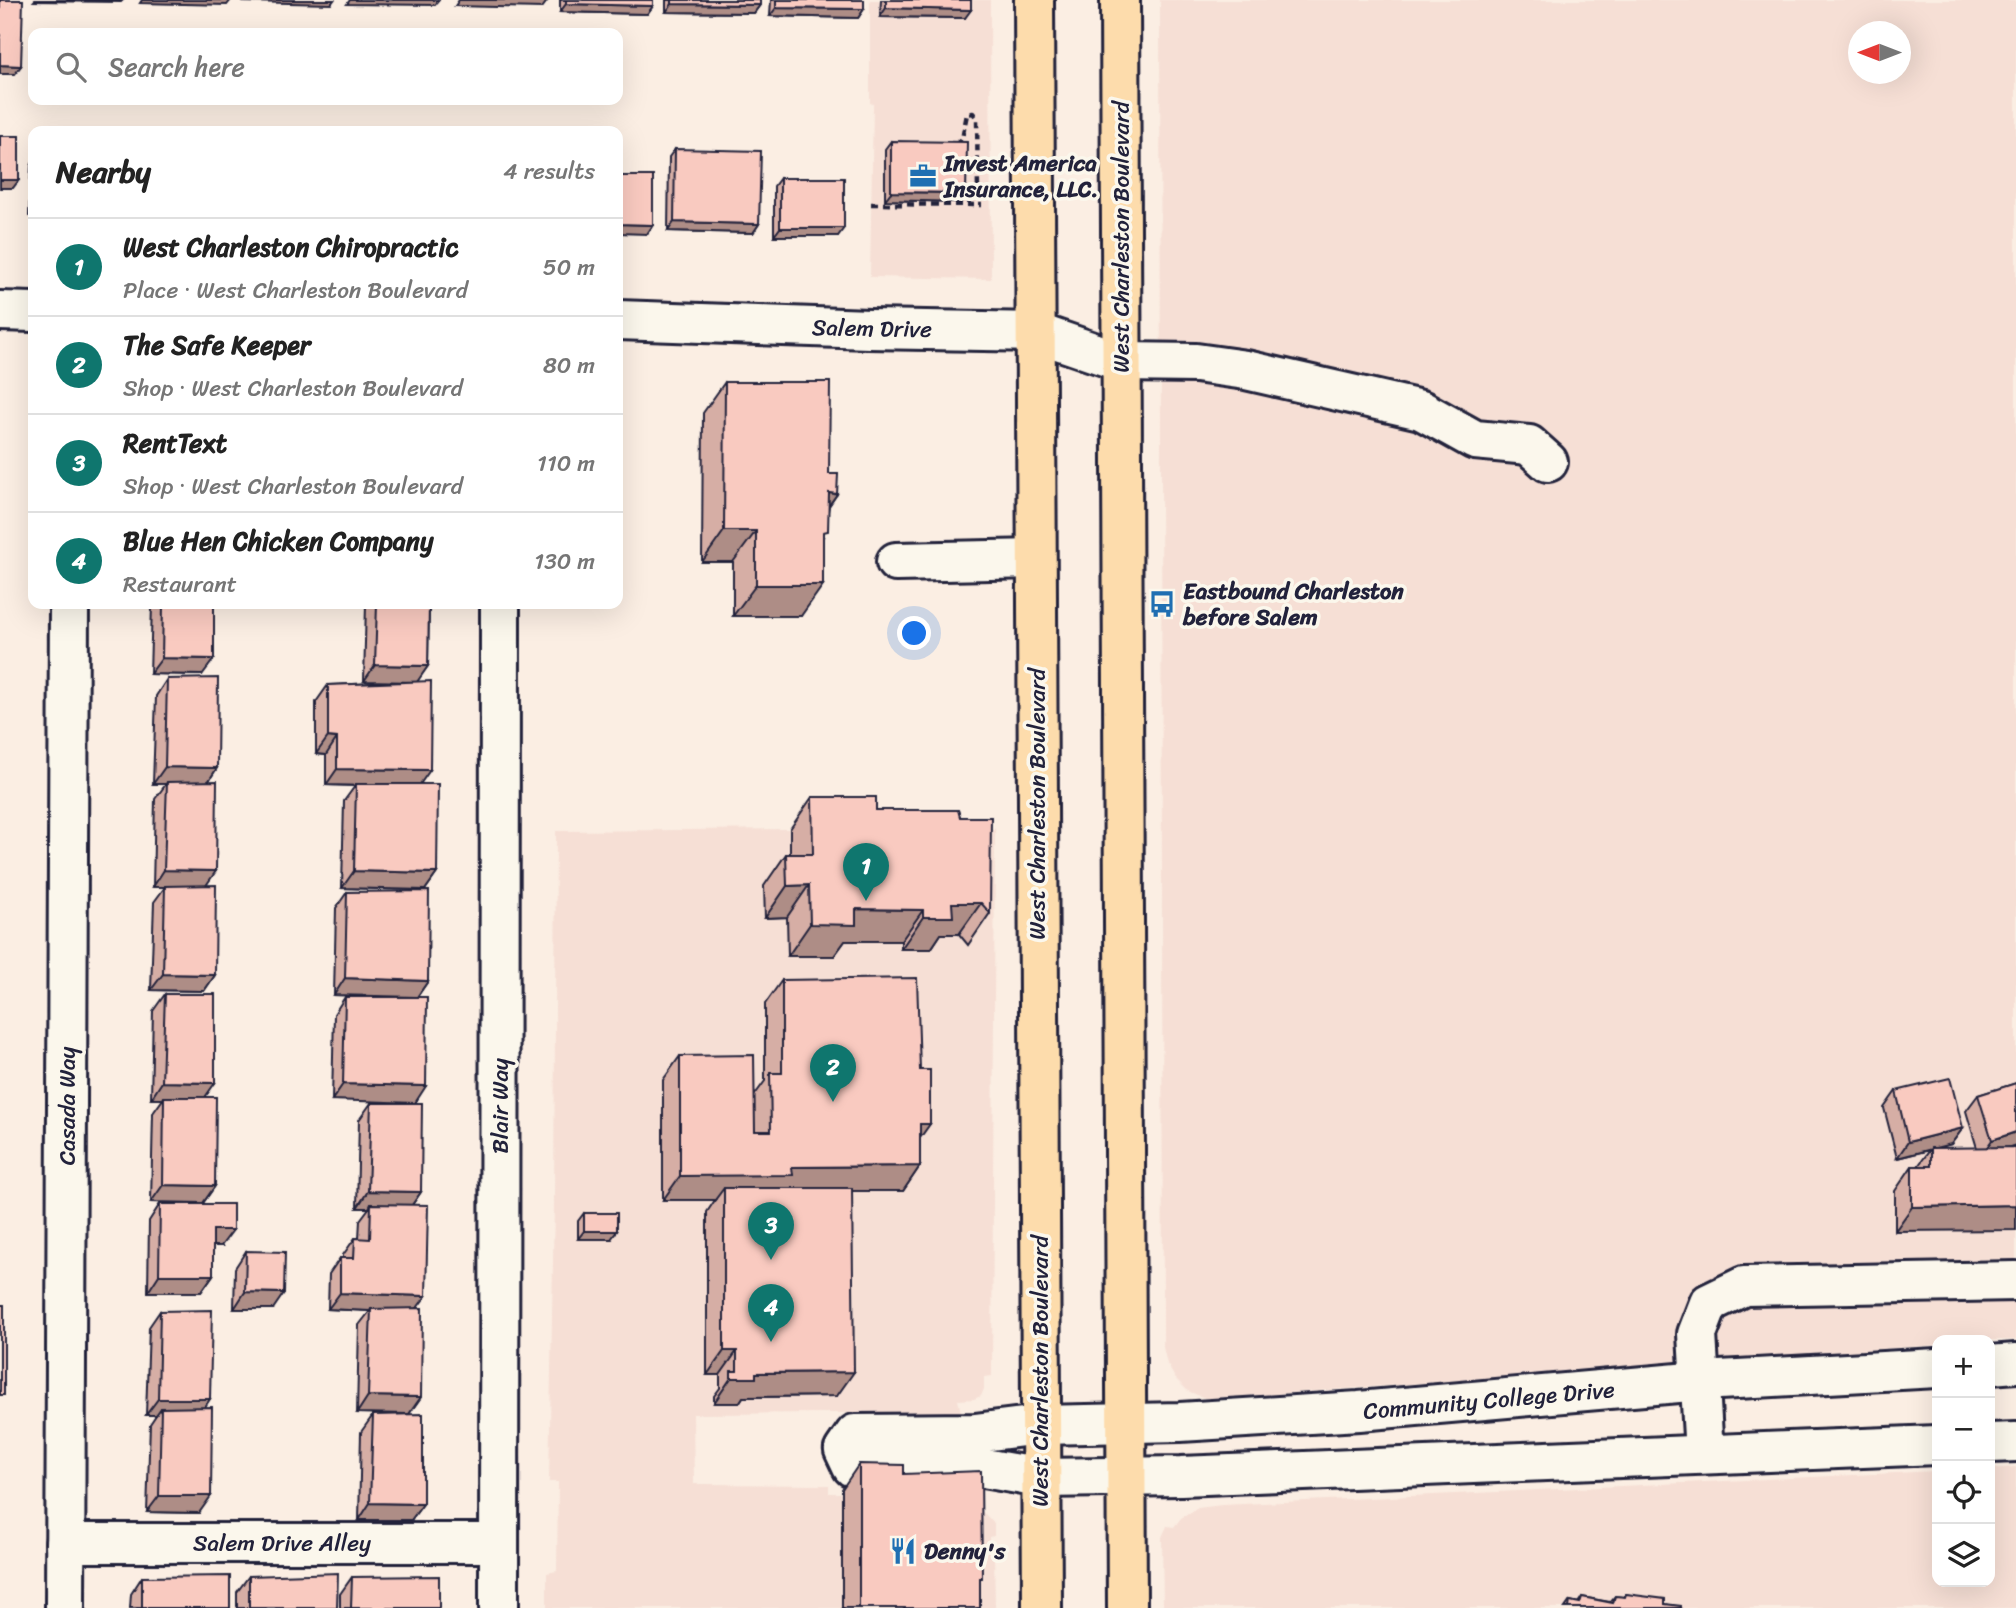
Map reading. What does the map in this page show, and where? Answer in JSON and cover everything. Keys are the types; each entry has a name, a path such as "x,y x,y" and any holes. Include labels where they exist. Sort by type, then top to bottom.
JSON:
{"main road":[{"name":"West Charleston Boulevard","path":"1034,0 1042,1608"},
{"name":"West Charleston Boulevard","path":"1120,0 1127,1608"}],"street":[{"path":"0,311 28,312"},
{"name":"Salem Drive","path":"623,320 1035,332 1122,362 1196,363 1246,370 1421,410 1475,440 1529,445 1548,462"},
{"path":"897,562 1036,559"},
{"name":"Casada Way","path":"65,1608 69,609"},
{"name":"Blair Way","path":"499,1608 500,609"},
{"path":"1704,1454 1697,1334 1709,1303 1744,1286 2016,1281"},
{"path":"1995,1364 2016,1363"},
{"name":"Community College Drive","path":"1040,1478 978,1467 852,1467 844,1450 855,1434 975,1433 1040,1425 1359,1411 1701,1381 1932,1367"},
{"path":"1995,1443 2016,1442"},
{"path":"1040,1478 1343,1470 1932,1445"},
{"name":"Salem Drive Alley","path":"65,1542 499,1543"}],"path":[{"path":"947,144 956,144 962,139 967,114 976,116 978,193 996,193"},
{"path":"871,204 982,205"}],"shaded area":[{"path":"870,0 990,0 991,279 870,277 873,104 870,103"},
{"path":"1160,0 2016,0 2016,1340 1995,1340 1995,1335 1932,1335 1932,1345 1207,1399 1188,1391 1175,1378 1167,1364 1163,1347"},
{"path":"995,829 992,1376 984,1377 981,1396 958,1400 961,1412 693,1414 694,1484 829,1485 829,1493 964,1494 994,1523 994,1536 989,1537 989,1549 994,1550 995,1608 547,1608 547,1573 557,1571 558,1482 549,1482 556,831"},
{"path":"2016,1467 2016,1608 1163,1608 1162,1537 1167,1526 1174,1527 1181,1518 1198,1508 1932,1471 1932,1587 1995,1587 1995,1469"}],"building":[{"path":"0,0 23,0 21,66 0,65"},
{"path":"566,0 653,0 653,6 566,4"},
{"path":"672,0 760,0 760,5 672,4"},
{"path":"776,0 864,0 864,9 776,8"},
{"path":"886,0 971,0 971,10 886,8"},
{"path":"0,136 19,136 19,180 0,180"},
{"name":"Invest America Insurance, LLC.","path":"891,141 967,142 966,193 891,192"},
{"path":"675,149 761,151 759,224 674,222"},
{"path":"623,176 653,176 653,225 623,224"},
{"path":"780,178 844,178 844,228 780,228"},
{"path":"725,382 830,382 829,474 838,474 837,494 829,493 828,531 823,532 823,585 756,585 756,531 724,531"},
{"path":"163,609 214,609 214,659 162,658"},
{"path":"377,609 429,609 428,666 375,665"},
{"path":"218,678 217,768 165,767 167,679"},
{"path":"431,681 430,770 337,769 337,738 328,737 328,685"},
{"path":"217,781 216,871 164,870 167,782"},
{"path":"356,784 438,784 437,873 354,871"},
{"path":"812,797 876,797 876,810 958,810 960,817 991,817 990,913 981,903 952,903 953,917 923,917 923,910 856,909 856,925 810,924 809,885 787,886 786,854 813,854"},
{"path":"216,885 215,975 163,974 165,886"},
{"path":"429,891 428,981 345,978 347,892"},
{"path":"917,978 920,1070 930,1070 930,1124 920,1124 920,1166 792,1167 793,1175 680,1176 680,1056 754,1055 755,1131 771,1131 770,1073 782,1073 782,980"},
{"path":"165,994 215,994 215,1083 162,1082"},
{"path":"345,997 427,997 426,1086 343,1084"},
{"path":"1950,1078 1963,1128 1908,1142 1896,1091"},
{"path":"2016,1083 2016,1132 1992,1140 1978,1095"},
{"path":"164,1097 216,1097 215,1186 163,1185"},
{"path":"371,1103 422,1103 421,1192 368,1191"},
{"path":"2016,1147 2016,1205 1912,1207 1912,1166 1931,1166 1931,1148"},
{"path":"724,1188 852,1188 854,1372 756,1373 756,1378 731,1378 731,1371 737,1371 737,1351 724,1351"},
{"path":"160,1204 233,1204 233,1230 213,1230 213,1275 159,1275"},
{"path":"371,1204 428,1205 426,1296 340,1293 340,1258 354,1258 355,1238 370,1239"},
{"path":"584,1213 617,1213 617,1231 584,1231"},
{"path":"246,1251 285,1252 284,1293 245,1292"},
{"path":"0,1305 4,1305 4,1395 0,1395"},
{"path":"422,1308 421,1397 368,1396 371,1309"},
{"path":"212,1310 210,1399 158,1399 160,1311"},
{"path":"212,1407 211,1496 159,1496 161,1408"},
{"path":"423,1414 423,1504 370,1503 373,1415"},
{"name":"Denny's","path":"859,1464 904,1465 904,1474 981,1471 980,1608 859,1608"},
{"path":"338,1573 337,1608 249,1608 249,1576"},
{"path":"230,1576 230,1608 142,1608 142,1577"},
{"path":"439,1576 439,1608 351,1608 352,1577"},
{"path":"1626,1594 1665,1599 1665,1604 1681,1608 1569,1608 1570,1601 1580,1603 1582,1597 1613,1603 1615,1596 1625,1597"}],"place":[{"name":"Invest America Insurance, LLC.","path":"923,176"},
{"name":"Eastbound Charleston before Salem","path":"1162,604"},
{"name":"West Charleston Chiropractic","path":"866,901"},
{"name":"The Safe Keeper","path":"833,1102"},
{"name":"RentText","path":"771,1260"},
{"name":"Blue Hen Chicken Company","path":"771,1342"},
{"name":"Denny's","path":"903,1551"}]}
